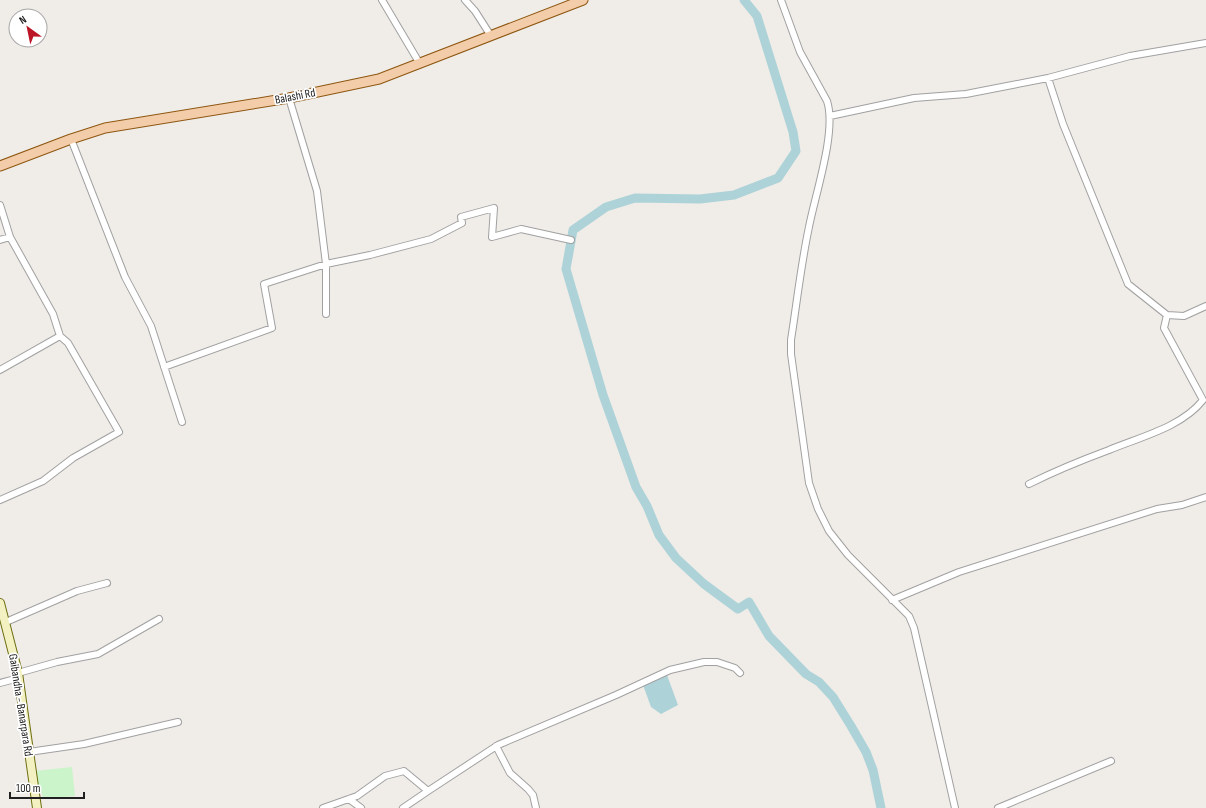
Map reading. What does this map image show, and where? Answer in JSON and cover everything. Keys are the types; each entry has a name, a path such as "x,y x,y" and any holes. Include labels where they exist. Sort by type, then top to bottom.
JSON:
{"main road":[{"name":"Balashi Rd","path":"0,166 71,139 105,128 289,98 379,79 583,0"},
{"name":"Gaibandha - Banarpara Rd","path":"0,604 6,622 18,673 37,808"}],"street":[{"path":"382,0 420,64"},
{"path":"465,0 474,10 491,36"},
{"path":"781,0 800,52 827,101 830,116 827,143 803,259 792,340 792,354 810,483 818,509 829,531 848,555 909,616 914,628 955,808"},
{"path":"830,116 914,98 966,94 1048,78 1130,56 1206,43"},
{"path":"1048,78 1063,124 1128,284 1167,315 1184,316 1206,306"},
{"path":"289,98 317,191 326,264 326,314"},
{"path":"71,139 125,276 151,326 182,422"},
{"path":"0,205 10,237 53,314 60,336 68,344 119,432 73,458 43,481 0,500"},
{"path":"164,367 272,328 264,284 326,264 370,255 431,239 462,223 461,217 494,208 492,237 521,229 571,240"},
{"path":"0,240 10,237"},
{"path":"1029,484 1060,469 1162,429 1194,412 1203,400 1164,328 1167,315"},
{"path":"0,370 60,336"},
{"path":"892,600 959,572 1157,508 1182,505 1206,497"},
{"path":"6,622 77,591 107,583"},
{"path":"0,683 15,679 18,673 57,662 98,654 159,619"},
{"path":"402,808 496,746 616,695 670,670 704,662 717,662 734,668 740,673"},
{"path":"29,752 84,744 178,722"},
{"path":"496,746 510,773 528,789 533,796 536,808"},
{"path":"998,808 1111,761"},
{"path":"323,808 357,796 385,776 404,771 428,790"},
{"path":"349,799 361,808"}],"green space":[{"path":"72,767 75,796 43,799 42,793 37,794 35,771"}],"water":[{"path":"667,675 678,705 661,714 651,707 643,685"}],"waterway":[{"path":"744,0 757,16 793,132 796,151 778,178 734,195 700,199 635,198 606,207 573,230 566,269 603,395 636,487 647,506 659,535 676,558 704,584 738,609 749,602 769,636 806,674 819,682 833,697 866,752 873,770 881,808"}]}
